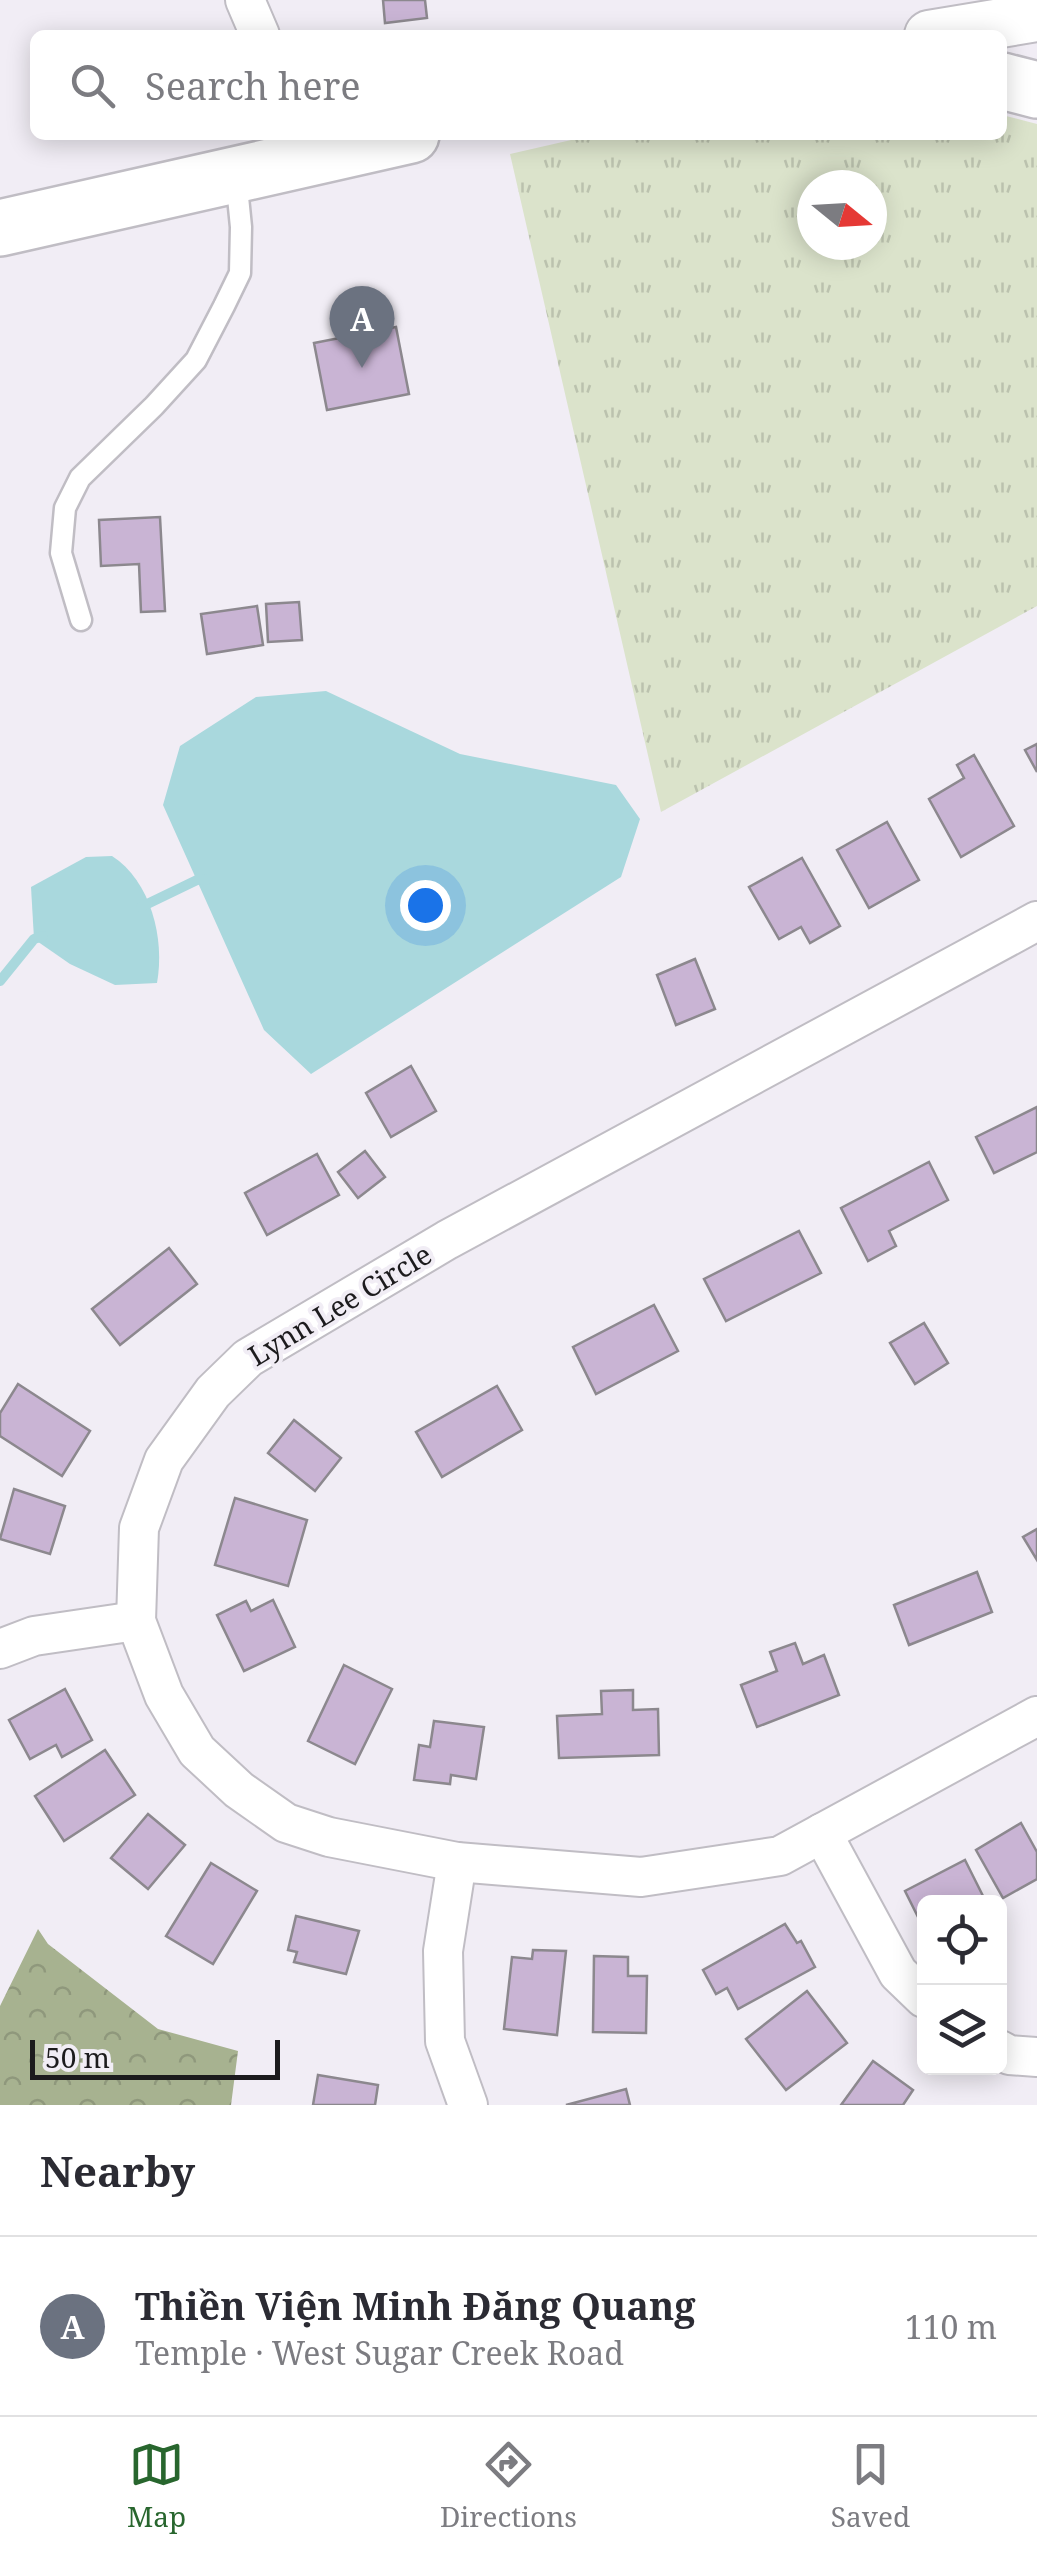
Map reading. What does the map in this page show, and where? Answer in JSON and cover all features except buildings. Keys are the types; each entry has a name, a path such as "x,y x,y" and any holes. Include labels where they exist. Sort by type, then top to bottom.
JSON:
{"main road":[{"path":"1007,83 1037,90"},
{"path":"0,228 236,175 306,147 367,140"}],"street":[{"path":"245,0 258,30"},
{"path":"957,30 1037,16"},
{"name":"Lynn Lee Circle","path":"1037,921 447,1240 248,1358 213,1392 164,1460 138,1528 136,1621 164,1694 198,1751 240,1790 286,1822 328,1838 457,1862 641,1877 780,1856 1037,1716"},
{"path":"0,1649 34,1636 136,1621"},
{"path":"822,1833 898,1973 917,1991"},
{"path":"457,1862 443,1951 445,2041 468,2105"},
{"path":"1007,2054 1037,2057"}],"lane":[{"path":"81,620 62,553 65,508 80,478 196,360 224,306 240,273 236,175"}],"green space":[{"path":"1007,116 1037,124 1037,606 661,812 510,154 571,140 1007,140"},
{"path":"38,1929 48,1944 158,2029 238,2051 231,2105 0,2105 0,2006"}],"water":[{"path":"326,691 460,754 616,785 640,819 621,877 311,1074 264,1030 163,805 180,746 256,697"},
{"path":"112,856 137,880 152,912 159,948 157,983 115,985 70,964 34,939 31,887 86,857"}],"waterway":[{"path":"141,907 197,880 208,879"},
{"path":"0,981 34,939 43,936"}],"place":[{"name":"Thiền Viện Minh Đăng Quang","path":"362,368"}]}
